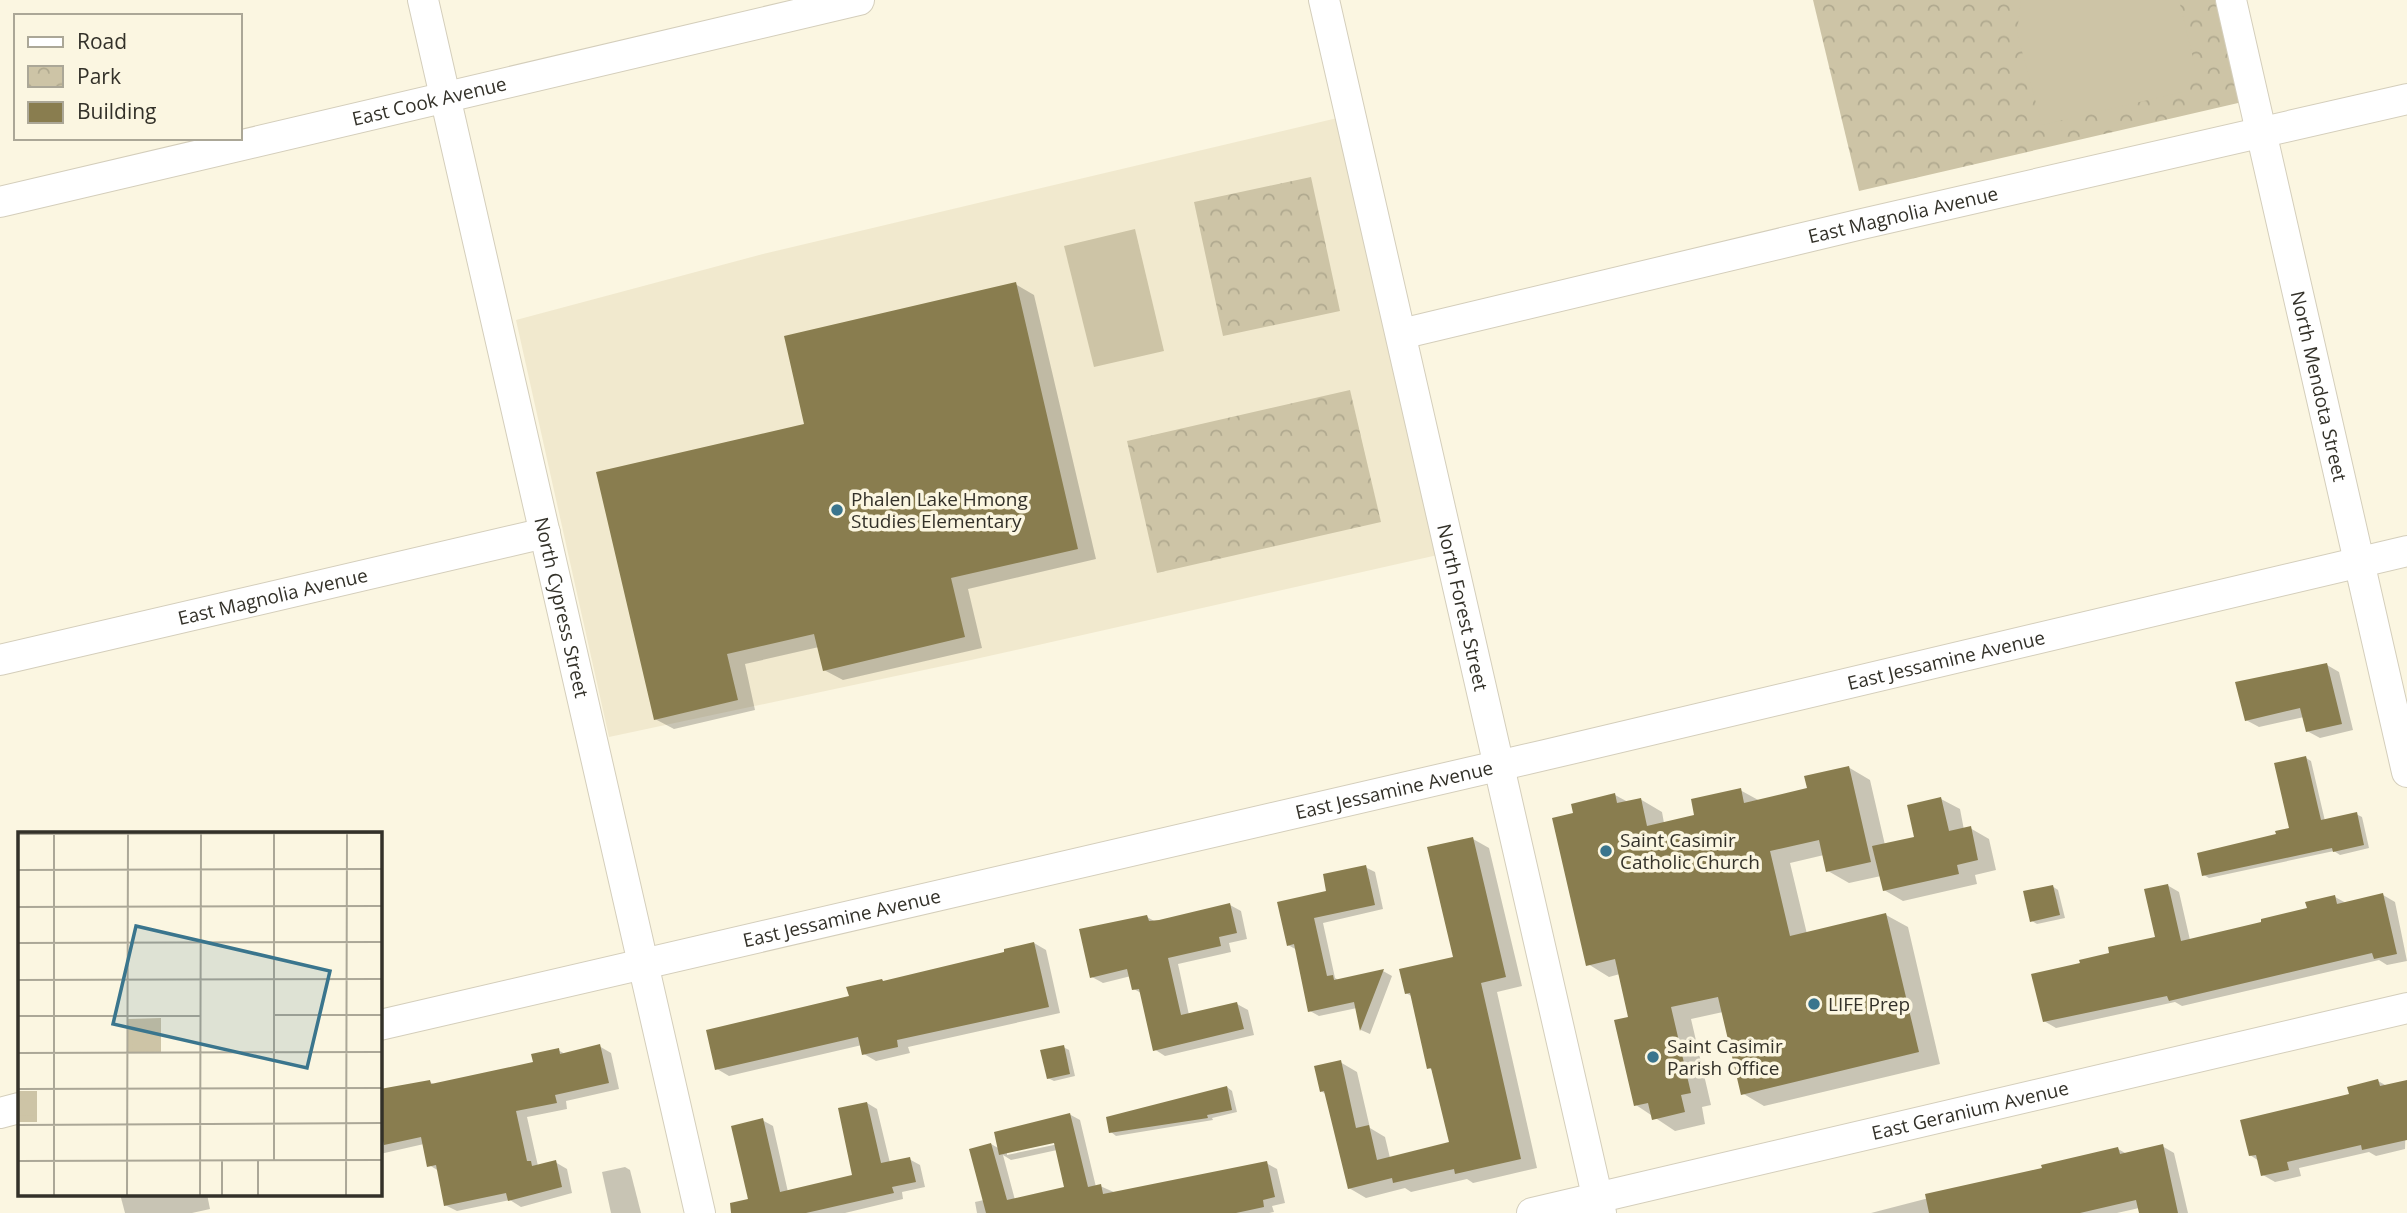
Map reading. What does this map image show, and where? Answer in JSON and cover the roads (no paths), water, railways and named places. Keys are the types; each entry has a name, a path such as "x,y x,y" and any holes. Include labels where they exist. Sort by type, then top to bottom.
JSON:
{"street":[{"name":"North Cypress Street","path":"423,0 701,1213"},
{"name":"East Cook Avenue","path":"0,202 859,0"},
{"name":"North Forest Street","path":"1324,0 1600,1205"},
{"name":"North Mendota Street","path":"2231,0 2407,772"},
{"name":"East Magnolia Avenue","path":"1401,334 2407,99"},
{"name":"East Magnolia Avenue","path":"0,660 545,533"},
{"name":"East Jessamine Avenue","path":"382,1025 1499,766 2407,551"},
{"name":"East Geranium Avenue","path":"1532,1213 1600,1205 2407,1008"},
{"path":"0,1112 18,1108"}],"place":[{"name":"Phalen Lake Hmong Studies Elementary","path":"837,510"},
{"name":"Saint Casimir Catholic Church","path":"1606,851"},
{"name":"LIFE Prep","path":"1814,1004"},
{"name":"Saint Casimir Parish Office","path":"1653,1057"}]}
